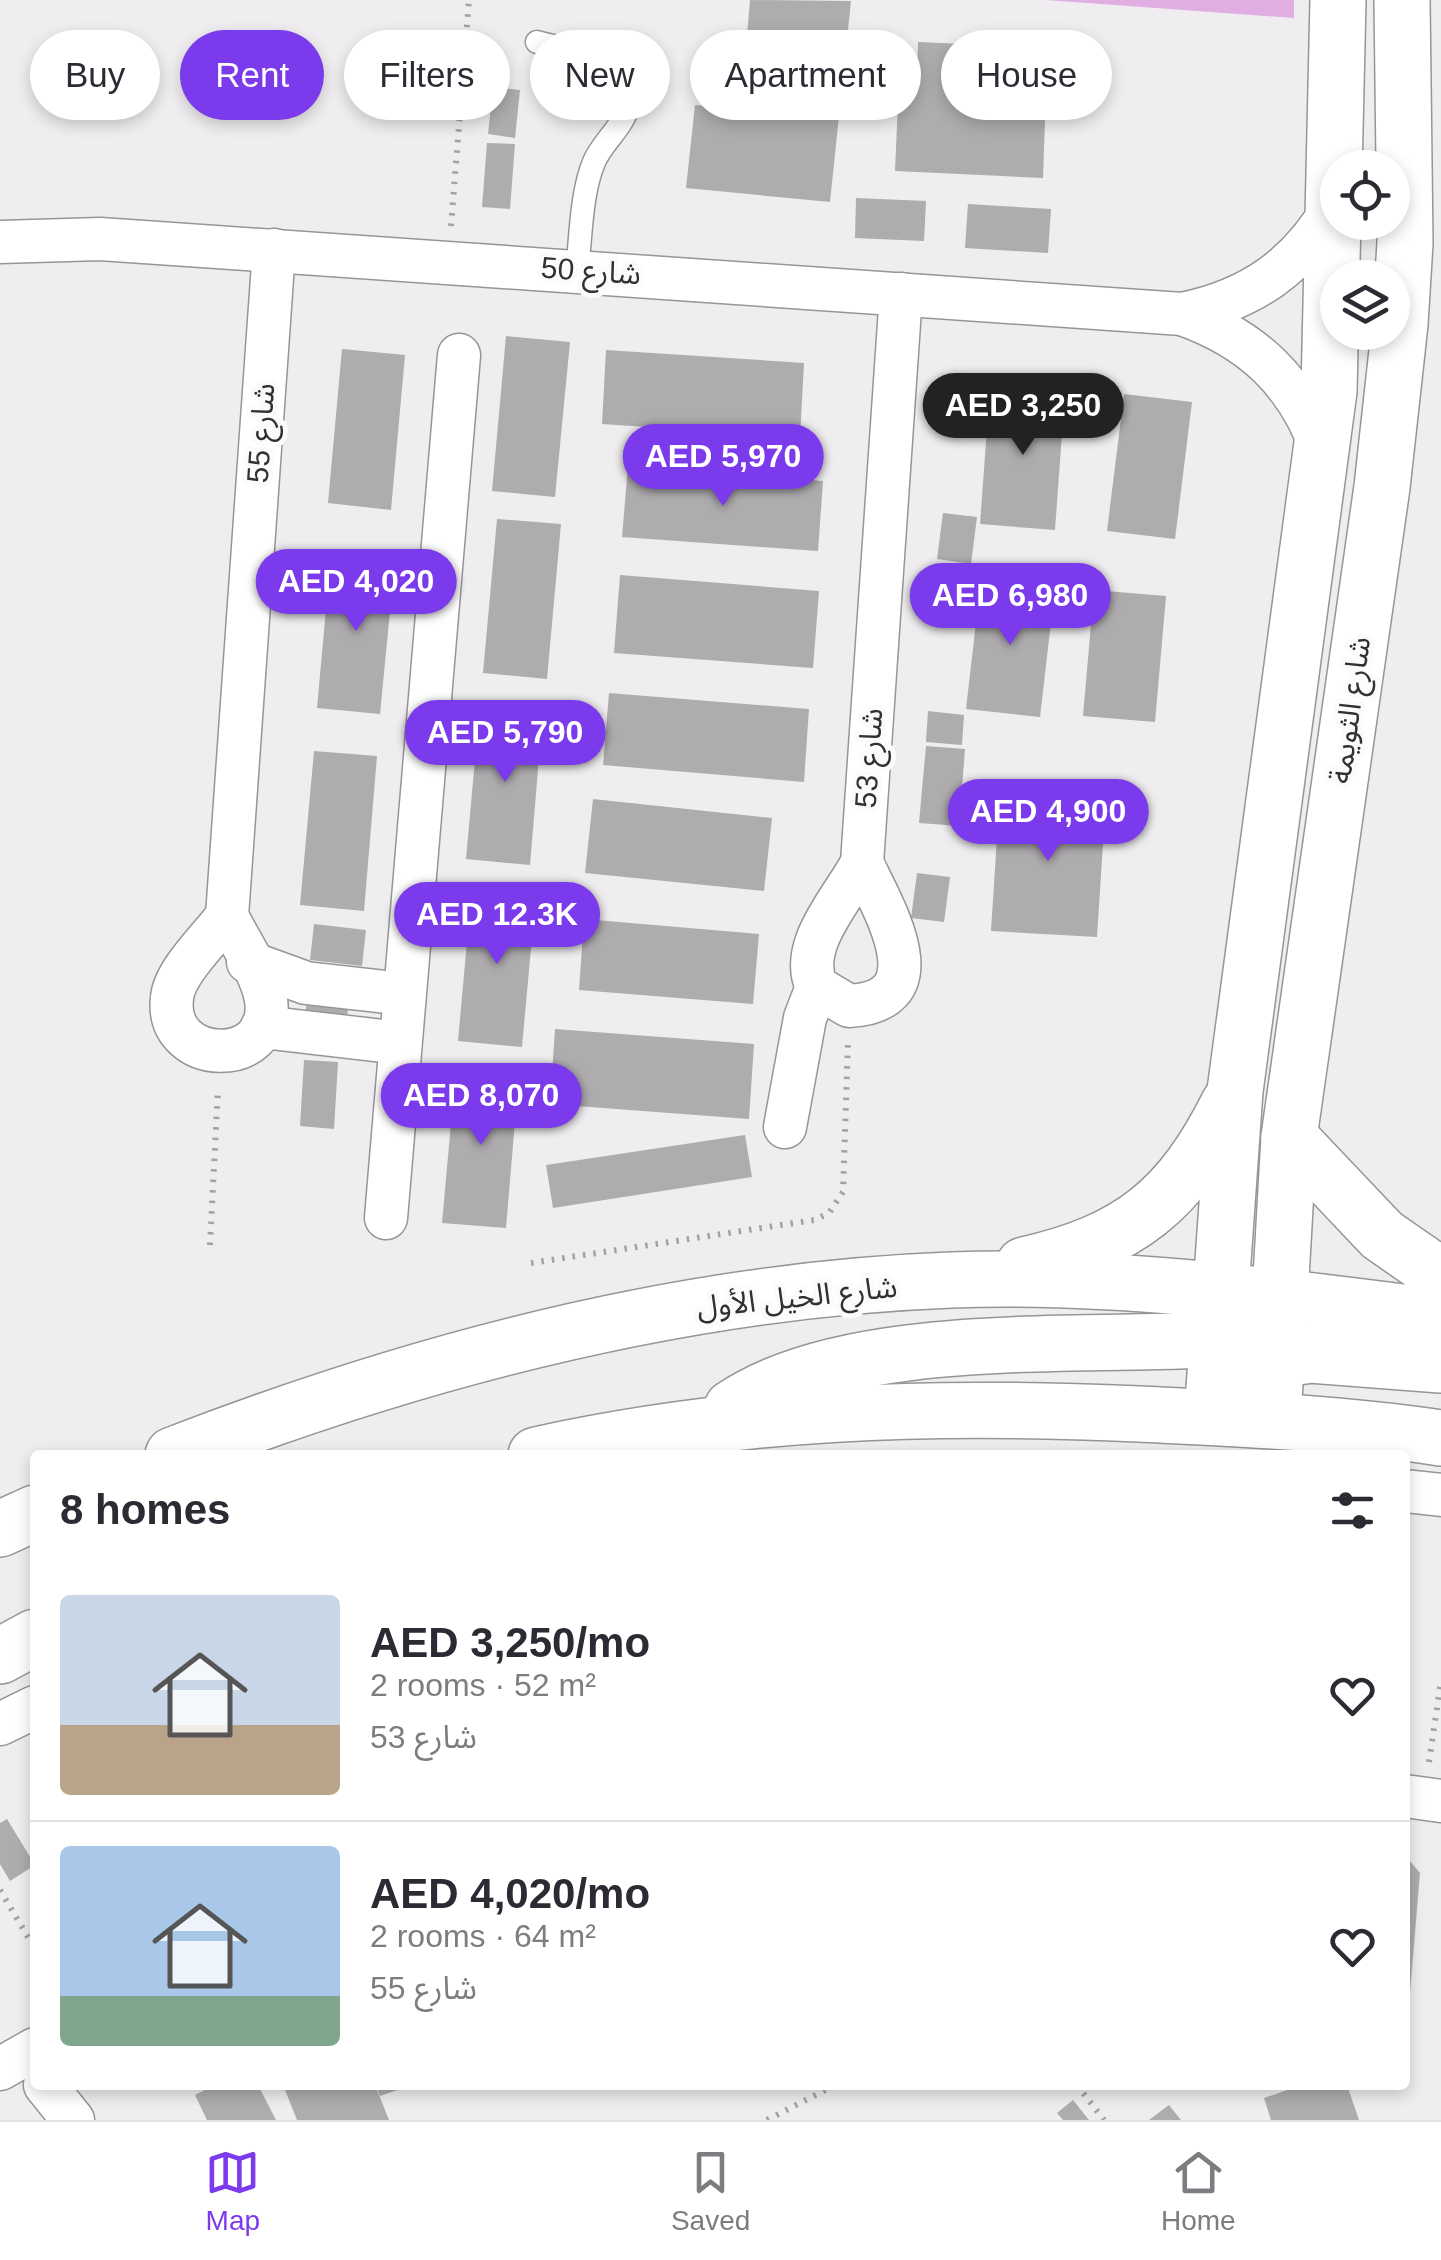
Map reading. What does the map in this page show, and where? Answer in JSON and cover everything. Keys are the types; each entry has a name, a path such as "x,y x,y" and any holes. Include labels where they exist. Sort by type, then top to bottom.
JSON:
{"main road":[{"name":"شارع الثويمة","path":"1336,150 1338,0"},
{"name":"شارع الثويمة","path":"1273,1420 1288,1137 1382,487 1400,324 1405,243 1402,0"},
{"name":"شارع الثويمة","path":"1212,1417 1216,1315 1235,1092 1323,453 1333,329 1334,240"},
{"path":"952,1280 1081,1250 1136,1222 1167,1197 1191,1167 1235,1092"},
{"path":"1288,1137 1382,1235 1441,1276"},
{"name":"شارع الخيل الأول","path":"187,1450 368,1386 608,1323 726,1302 952,1280 1216,1315 1278,1296 1441,1317"},
{"path":"712,1422 778,1383 852,1362 1216,1315"},
{"path":"1212,1417 1238,1382 1276,1363 1334,1355 1441,1365"},
{"path":"563,1450 712,1422 879,1408 971,1407 1273,1420 1441,1438"},
{"path":"0,1529 30,1515"},
{"path":"0,1656 30,1641"}],"street":[{"name":"شارع 50","path":"1182,314 1245,296 1273,279 1298,258 1320,226"},
{"name":"شارع 50","path":"0,242 100,239 1182,314 1215,325 1272,365 1303,406 1323,453"},
{"name":"شارع 55","path":"227,916 274,250"},
{"name":"شارع 53","path":"862,863 901,294"},
{"path":"386,1218 459,354"},
{"path":"833,996 811,951 862,863"},
{"path":"784,1127 805,1018 833,996 885,995 900,974 895,935 862,863"},
{"path":"227,916 248,962 266,1001 262,1027 245,1046 220,1053 206,1051 176,1026 171,999 180,974 227,916"},
{"path":"248,962 306,983 404,994"},
{"path":"262,1027 400,1044"},
{"path":"1410,1492 1441,1495"},
{"path":"0,1724 30,1709"},
{"path":"48,2090 74,2120"}],"lane":[{"path":"577,270 590,172 623,120"}],"path":[{"path":"449,262 469,0"},
{"path":"531,1263 814,1220 829,1213 843,1192 833,996"},
{"path":"210,1245 220,1053"},
{"path":"1423,1798 1441,1681"},
{"path":"0,1890 30,1940"},
{"path":"766,2120 825,2090"},
{"path":"1081,2090 1104,2120"}],"shaded area":[{"path":"1046,0 1294,0 1294,18"}],"building":[{"path":"750,0 851,1 848,30 748,30"},
{"path":"921,42 941,43 941,120 1045,120 1043,178 895,171 897,120 921,120"},
{"path":"510,89 520,90 515,138 488,134 489,120 510,120"},
{"path":"693,120 839,120 830,202 686,188"},
{"path":"487,143 515,144 510,209 482,207"},
{"path":"856,198 926,201 924,241 855,238"},
{"path":"968,204 1051,209 1048,253 965,248"},
{"path":"506,336 570,342 555,497 492,491"},
{"path":"342,349 405,355 391,510 328,503"},
{"path":"606,350 804,363 800,437 602,424"},
{"path":"990,387 1065,392 1055,530 980,524"},
{"path":"1124,394 1192,402 1175,539 1107,531"},
{"path":"628,466 823,481 818,551 622,537"},
{"path":"943,513 977,517 971,564 937,559"},
{"path":"497,519 561,524 547,679 483,673"},
{"path":"331,554 395,560 380,714 317,708"},
{"path":"620,575 819,591 813,668 614,653"},
{"path":"981,579 1055,588 1040,717 966,709"},
{"path":"1094,590 1166,596 1155,722 1083,716"},
{"path":"609,693 809,709 804,782 603,765"},
{"path":"480,704 543,710 530,865 466,859"},
{"path":"928,711 964,715 962,745 926,742"},
{"path":"926,746 965,749 959,826 919,823"},
{"path":"314,751 377,756 364,911 300,905"},
{"path":"1000,790 1106,797 1097,937 991,931"},
{"path":"593,799 772,818 764,891 585,873"},
{"path":"917,873 950,877 944,922 911,918"},
{"path":"472,886 536,893 522,1047 458,1041"},
{"path":"584,919 759,934 753,1004 579,990"},
{"path":"314,924 366,930 362,966 310,960"},
{"path":"307,998 349,1002 346,1025 305,1020"},
{"path":"555,1029 754,1044 749,1119 550,1104"},
{"path":"304,1060 338,1062 334,1129 300,1126"},
{"path":"456,1068 519,1074 506,1228 442,1223"},
{"path":"745,1135 752,1177 553,1208 546,1165"},
{"path":"7,1819 30,1857 30,1868 10,1881 0,1864 0,1823"},
{"path":"1410,1861 1420,1873 1410,1993"},
{"path":"204,2090 261,2090 276,2120 207,2120 195,2095"},
{"path":"285,2090 377,2090 389,2120 297,2120"},
{"path":"1287,2090 1349,2090 1359,2120 1271,2120 1264,2098"},
{"path":"1073,2100 1089,2120 1063,2120 1057,2113"},
{"path":"1169,2105 1181,2120 1149,2120"}]}
